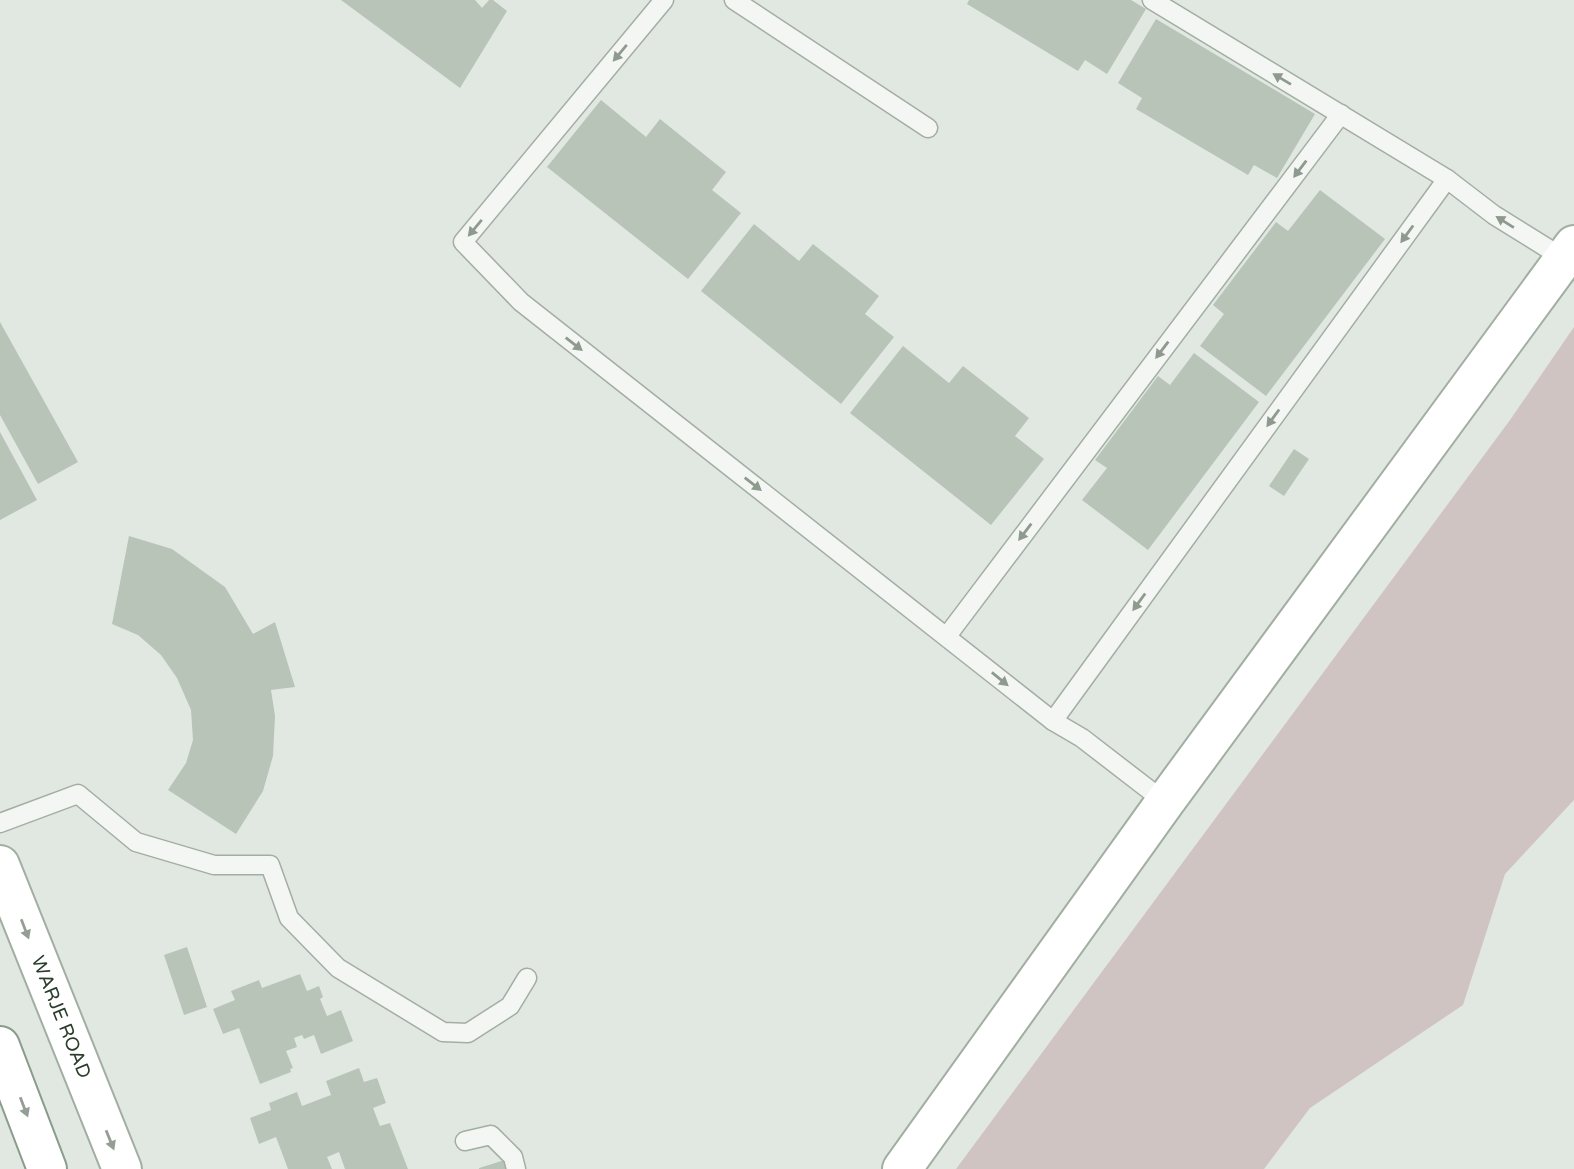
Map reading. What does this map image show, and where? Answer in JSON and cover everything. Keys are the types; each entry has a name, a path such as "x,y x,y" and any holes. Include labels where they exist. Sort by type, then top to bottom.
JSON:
{"main road":[{"path":"902,1169 1165,802 1568,251"},
{"name":"WARJE ROAD","path":"0,865 122,1169"},
{"path":"0,1046 47,1169"}],"lane":[{"path":"664,0 463,242 521,302 1053,721 1082,738 1165,802"},
{"path":"734,0 928,128"},
{"path":"1152,0 1447,179 1494,215 1568,251"},
{"path":"947,636 1341,114"},
{"path":"1053,721 1447,179"},
{"path":"0,823 78,794 136,842 214,865 270,865 289,918 338,968 443,1032 468,1033 510,1006 527,978"},
{"path":"465,1141 491,1135 513,1157 516,1169"}],"shaded area":[{"path":"1574,327 1574,800 1505,874 1463,1005 1310,1108 1264,1169 956,1169 1510,420"}],"building":[{"path":"341,0 475,0 482,8 489,0 493,0 507,11 460,88"},
{"path":"969,0 1131,0 1146,9 1107,74 1085,60 1078,71 967,4"},
{"path":"1156,19 1315,114 1277,178 1254,165 1248,175 1136,109 1142,98 1118,83"},
{"path":"601,100 646,137 660,119 726,172 712,190 741,213 688,279 547,167"},
{"path":"1320,190 1385,239 1266,396 1200,346 1224,314 1213,305 1276,222 1288,231"},
{"path":"754,224 799,261 813,244 879,296 865,314 894,337 841,404 701,291"},
{"path":"0,322 78,462 38,484 0,415"},
{"path":"903,346 949,383 963,366 1029,418 1015,436 1044,459 991,525 850,413"},
{"path":"1194,353 1259,402 1148,550 1082,500 1107,468 1095,460 1158,376 1170,385"},
{"path":"0,432 37,500 0,520"},
{"path":"1294,449 1309,459 1284,496 1269,486"},
{"path":"129,536 172,549 225,587 253,634 275,622 295,687 271,690 275,716 273,756 263,791 236,834 168,790 186,763 193,740 191,710 177,678 161,655 138,635 112,624"},
{"path":"187,947 207,1007 184,1015 164,955"},
{"path":"300,974 307,991 319,986 323,997 320,999 327,1016 341,1010 353,1041 321,1054 314,1035 304,1039 302,1035 294,1038 297,1047 286,1051 293,1068 290,1069 291,1072 260,1084 239,1028 223,1034 213,1009 235,1000 231,991 259,980 262,988"},
{"path":"359,1068 364,1082 377,1078 386,1103 373,1108 380,1126 390,1123 408,1169 345,1169 339,1152 327,1157 332,1169 288,1169 276,1137 259,1144 250,1118 271,1110 269,1103 297,1092 302,1106 331,1095 326,1081"},
{"path":"508,1159 511,1169 479,1169 479,1168"}]}
